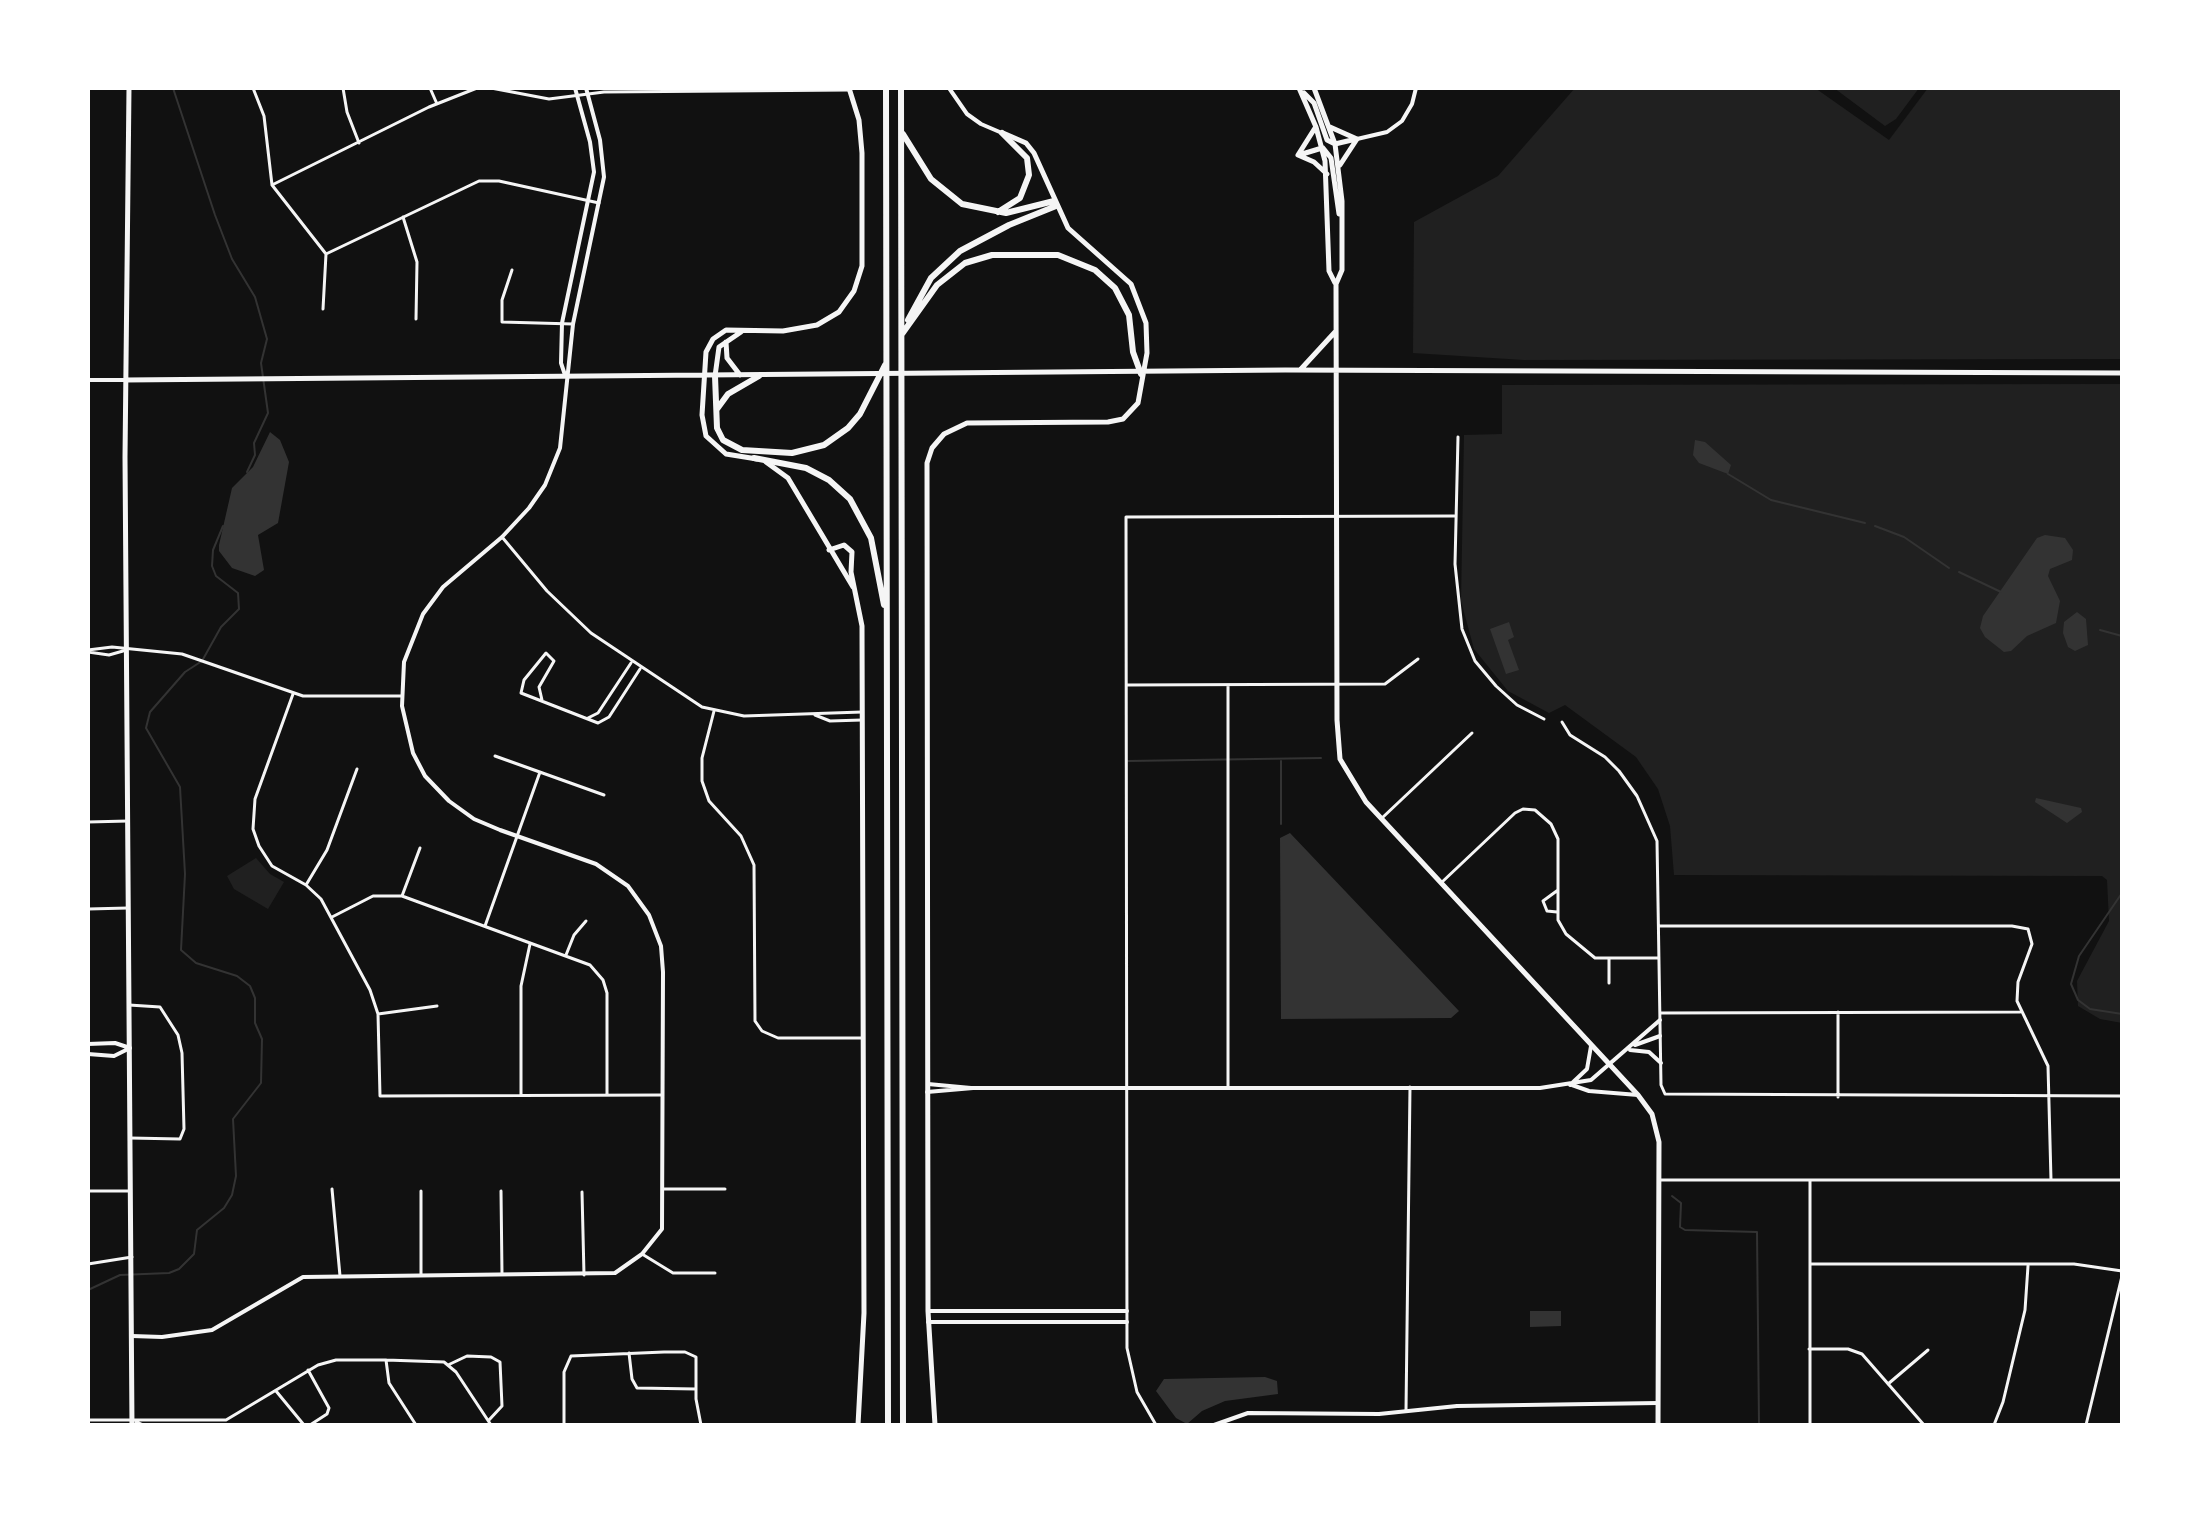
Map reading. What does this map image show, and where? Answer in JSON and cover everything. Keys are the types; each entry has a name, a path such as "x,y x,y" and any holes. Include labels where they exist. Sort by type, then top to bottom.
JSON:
{"highway":[{"path":"886,88 888,1425"},
{"path":"901,88 903,1425"},
{"path":"901,132 940,189 962,204 994,213 1018,212 1055,204"},
{"path":"994,213 1020,198 1029,175 1027,158 1002,133"},
{"path":"902,334 924,288 949,260 991,233 1055,204"},
{"path":"902,334 937,285 965,263 992,255 1058,255 1095,270 1115,288 1129,315 1133,352 1141,374"},
{"path":"715,376 718,433 736,449 780,453 807,451 836,438 854,422 887,361"},
{"path":"716,412 728,394 759,376"},
{"path":"754,458 789,462 814,471 836,486 857,509 876,557 887,634"}],"main road":[{"path":"129,88 125,380 132,1423"},
{"path":"1299,88 1316,127 1327,174 1329,271 1336,284"},
{"path":"1299,88 1314,103 1327,140 1335,144 1357,139"},
{"path":"1314,88 1335,144 1342,222 1342,270 1336,284 1336,685 1340,759 1358,793 1638,1095 1652,1114 1658,1133 1659,1180 1658,1425"},
{"path":"849,89 859,120 862,153 862,266 854,291 839,312 817,325 793,330 726,330 713,339 706,352 703,376 703,424 711,443 726,454 772,464 788,478 856,591"},
{"path":"1298,155 1316,127"},
{"path":"1330,127 1357,139"},
{"path":"935,1425 928,1322 929,456 944,434 967,423 1108,422 1123,419 1138,403 1147,339 1137,296 1114,266 1074,235 1055,204 1034,153 1026,143 1002,133"},
{"path":"1339,168 1346,152 1357,139"},
{"path":"1298,155 1322,148"},
{"path":"1322,148 1331,158 1335,198 1342,222"},
{"path":"1298,155 1314,162 1327,174"},
{"path":"715,376 716,353 728,339 742,331"},
{"path":"1300,370 1336,331"},
{"path":"728,339 727,358 741,376"},
{"path":"125,380 1141,374 1300,370 2122,373"},
{"path":"829,550 841,545 850,549 862,612 864,1313 858,1425"}],"street":[{"path":"253,88 266,129 267,165 272,185 326,254 323,309"},
{"path":"343,88 349,120 359,143"},
{"path":"430,88 437,104"},
{"path":"272,185 437,104 477,88"},
{"path":"491,88 549,99 587,95 849,89"},
{"path":"566,378 561,363 562,323 590,201 592,149 575,88"},
{"path":"132,1336 206,1332 298,1279 615,1273 642,1254 662,1229 662,953 643,904 621,880 596,864 516,836 460,810 430,783 408,741 401,696 404,662 423,614 443,587 502,537 533,502 555,463 564,421 573,324 600,204 603,153 586,88"},
{"path":"949,88 967,114 1002,133"},
{"path":"1357,139 1387,132 1402,121 1416,88"},
{"path":"326,254 468,185 485,181 600,204"},
{"path":"402,217 417,262 416,319"},
{"path":"512,270 502,300 502,322 573,324"},
{"path":"88,380 125,380"},
{"path":"1458,437 1454,516 1456,604 1467,644 1496,686 1517,705 1544,719"},
{"path":"1156,1425 1141,1402 1131,1376 1127,1322 1126,517 1454,516"},
{"path":"502,537 569,614 631,663 691,701 714,711 744,716 862,712"},
{"path":"1467,644 1473,643"},
{"path":"88,651 109,655 127,650"},
{"path":"88,651 182,654 293,694 401,696"},
{"path":"542,700 539,687 554,661 546,653 538,658 520,687 523,696 542,700 598,723 606,721 640,669"},
{"path":"1127,685 1385,684 1418,659"},
{"path":"586,718 598,713 631,663"},
{"path":"1228,685 1228,1088"},
{"path":"293,694 255,799 253,829 259,846 272,866 306,885 332,917 370,990 378,1014 380,1096 662,1095"},
{"path":"714,711 702,758 702,781 709,801 741,836 754,865 755,1021 762,1031 778,1038 863,1038"},
{"path":"815,715 830,721 862,720"},
{"path":"1562,722 1570,735 1611,763 1646,812 1660,851 1661,1089 1665,1094 2122,1096"},
{"path":"1382,818 1472,733"},
{"path":"495,756 604,795"},
{"path":"306,885 327,850 357,769"},
{"path":"485,926 540,772"},
{"path":"1441,883 1515,813 1531,809 1542,814 1557,834 1558,913 1563,929 1582,951 1595,958 1660,958"},
{"path":"88,822 128,821"},
{"path":"402,896 420,848"},
{"path":"1558,890 1543,901 1547,911 1558,913"},
{"path":"332,917 373,896 402,896 590,965 606,988 607,1095"},
{"path":"88,909 129,908"},
{"path":"566,955 574,935 586,921"},
{"path":"1660,926 2025,927 2031,932 2032,944 2017,987 2020,1012 2045,1058 2051,1096 2051,1180"},
{"path":"521,1095 521,986 531,943"},
{"path":"1609,958 1609,983"},
{"path":"129,1005 160,1007 178,1035 182,1053 184,1129 180,1139 130,1138"},
{"path":"378,1014 437,1006"},
{"path":"1838,1012 1838,1097"},
{"path":"1661,1013 2020,1012"},
{"path":"927,1084 973,1088 1540,1088 1587,1082 1611,1066 1660,1020"},
{"path":"1630,1048 1660,1036"},
{"path":"88,1044 115,1043 130,1048"},
{"path":"1570,1085 1587,1069 1591,1044"},
{"path":"88,1054 114,1056 130,1048"},
{"path":"1630,1048 1649,1052 1661,1063"},
{"path":"1570,1085 1589,1091 1638,1095"},
{"path":"1406,1410 1410,1087"},
{"path":"927,1092 973,1088"},
{"path":"1659,1180 2122,1180"},
{"path":"1810,1181 1810,1425"},
{"path":"332,1189 340,1276"},
{"path":"663,1189 725,1189"},
{"path":"88,1191 130,1191"},
{"path":"421,1191 421,1275"},
{"path":"501,1191 502,1274"},
{"path":"582,1192 584,1275"},
{"path":"642,1254 673,1273 715,1273"},
{"path":"88,1264 132,1257"},
{"path":"1810,1264 2093,1265 2122,1274 2086,1425"},
{"path":"1994,1425 2003,1402 2025,1310 2028,1264"},
{"path":"928,1311 1127,1311"},
{"path":"928,1322 1127,1322"},
{"path":"1809,1349 1854,1350 1924,1425"},
{"path":"1888,1384 1928,1350"},
{"path":"629,1353 633,1383 637,1388 696,1389"},
{"path":"564,1425 564,1372 571,1356 629,1353 692,1354 697,1360 696,1389 701,1425"},
{"path":"171,1425 227,1422 308,1370 336,1360 436,1361 448,1365 490,1423 502,1406 500,1362 491,1357 467,1356 448,1365"},
{"path":"386,1360 389,1383 416,1425"},
{"path":"308,1370 329,1408 327,1414 310,1425"},
{"path":"276,1391 304,1425"},
{"path":"1214,1425 1248,1413 1350,1414 1658,1403"},
{"path":"132,1423 167,1419 179,1424"},
{"path":"1912,1425 1918,1419"},
{"path":"88,1420 143,1425"}],"shaded area":[{"path":"1575,88 1815,88 1889,140 1928,88 2122,88 2122,359 1524,360 1413,353 1414,222 1498,176"},
{"path":"1834,88 1919,88 1896,119 1885,126"},
{"path":"2122,384 2122,1023 2100,1019 2078,1006 2077,981 2109,921 2107,880 2102,876 1674,875 1670,826 1658,789 1636,757 1565,705 1549,713 1508,691 1474,649 1461,601 1464,435 1502,434 1502,385"},
{"path":"270,432 280,440 289,462 278,523 258,535 264,570 255,576 232,568 219,551 219,545 232,488 253,467"},
{"path":"1695,440 1705,442 1731,465 1728,474 1699,463 1693,455"},
{"path":"2045,535 2065,538 2073,550 2072,560 2050,569 2048,576 2060,601 2056,623 2027,636 2011,651 2004,652 1985,637 1980,628 1983,616 2037,538"},
{"path":"2077,612 2086,619 2088,645 2075,651 2068,647 2063,633 2064,622"},
{"path":"1509,622 1514,637 1508,640 1519,670 1506,674 1490,629"},
{"path":"2036,798 2081,808 2082,812 2067,823 2035,802"},
{"path":"1290,833 1459,1011 1451,1018 1281,1019 1280,838"},
{"path":"256,858 270,874 284,882 268,909 234,889 227,876"},
{"path":"1530,1311 1561,1311 1561,1326 1530,1327"},
{"path":"1265,1377 1277,1381 1278,1394 1225,1401 1202,1411 1187,1424 1176,1418 1156,1391 1164,1379"}],"waterway":[{"path":"173,88 215,215 232,259 255,297 267,339 261,363 268,413 254,443 255,455 247,472"},
{"path":"1728,474 1771,500 1865,523"},
{"path":"88,1290 120,1275 169,1273 179,1269 194,1254 197,1230 224,1208 232,1195 236,1176 233,1119 261,1083 262,1039 255,1023 255,998 250,986 237,976 196,963 181,950 185,874 180,787 146,728 150,712 185,672 202,661 221,627 239,609 238,593 216,576 212,566 213,550 223,526"},
{"path":"1875,526 1904,537 1949,568"},
{"path":"1959,572 2001,592"},
{"path":"2100,630 2122,636"},
{"path":"1128,761 1321,758"},
{"path":"1281,761 1281,824"},
{"path":"2122,893 2079,956 2071,984 2078,1000 2090,1009 2122,1014"},
{"path":"1672,1196 1681,1203 1680,1227 1685,1230 1757,1232 1759,1425"}]}
